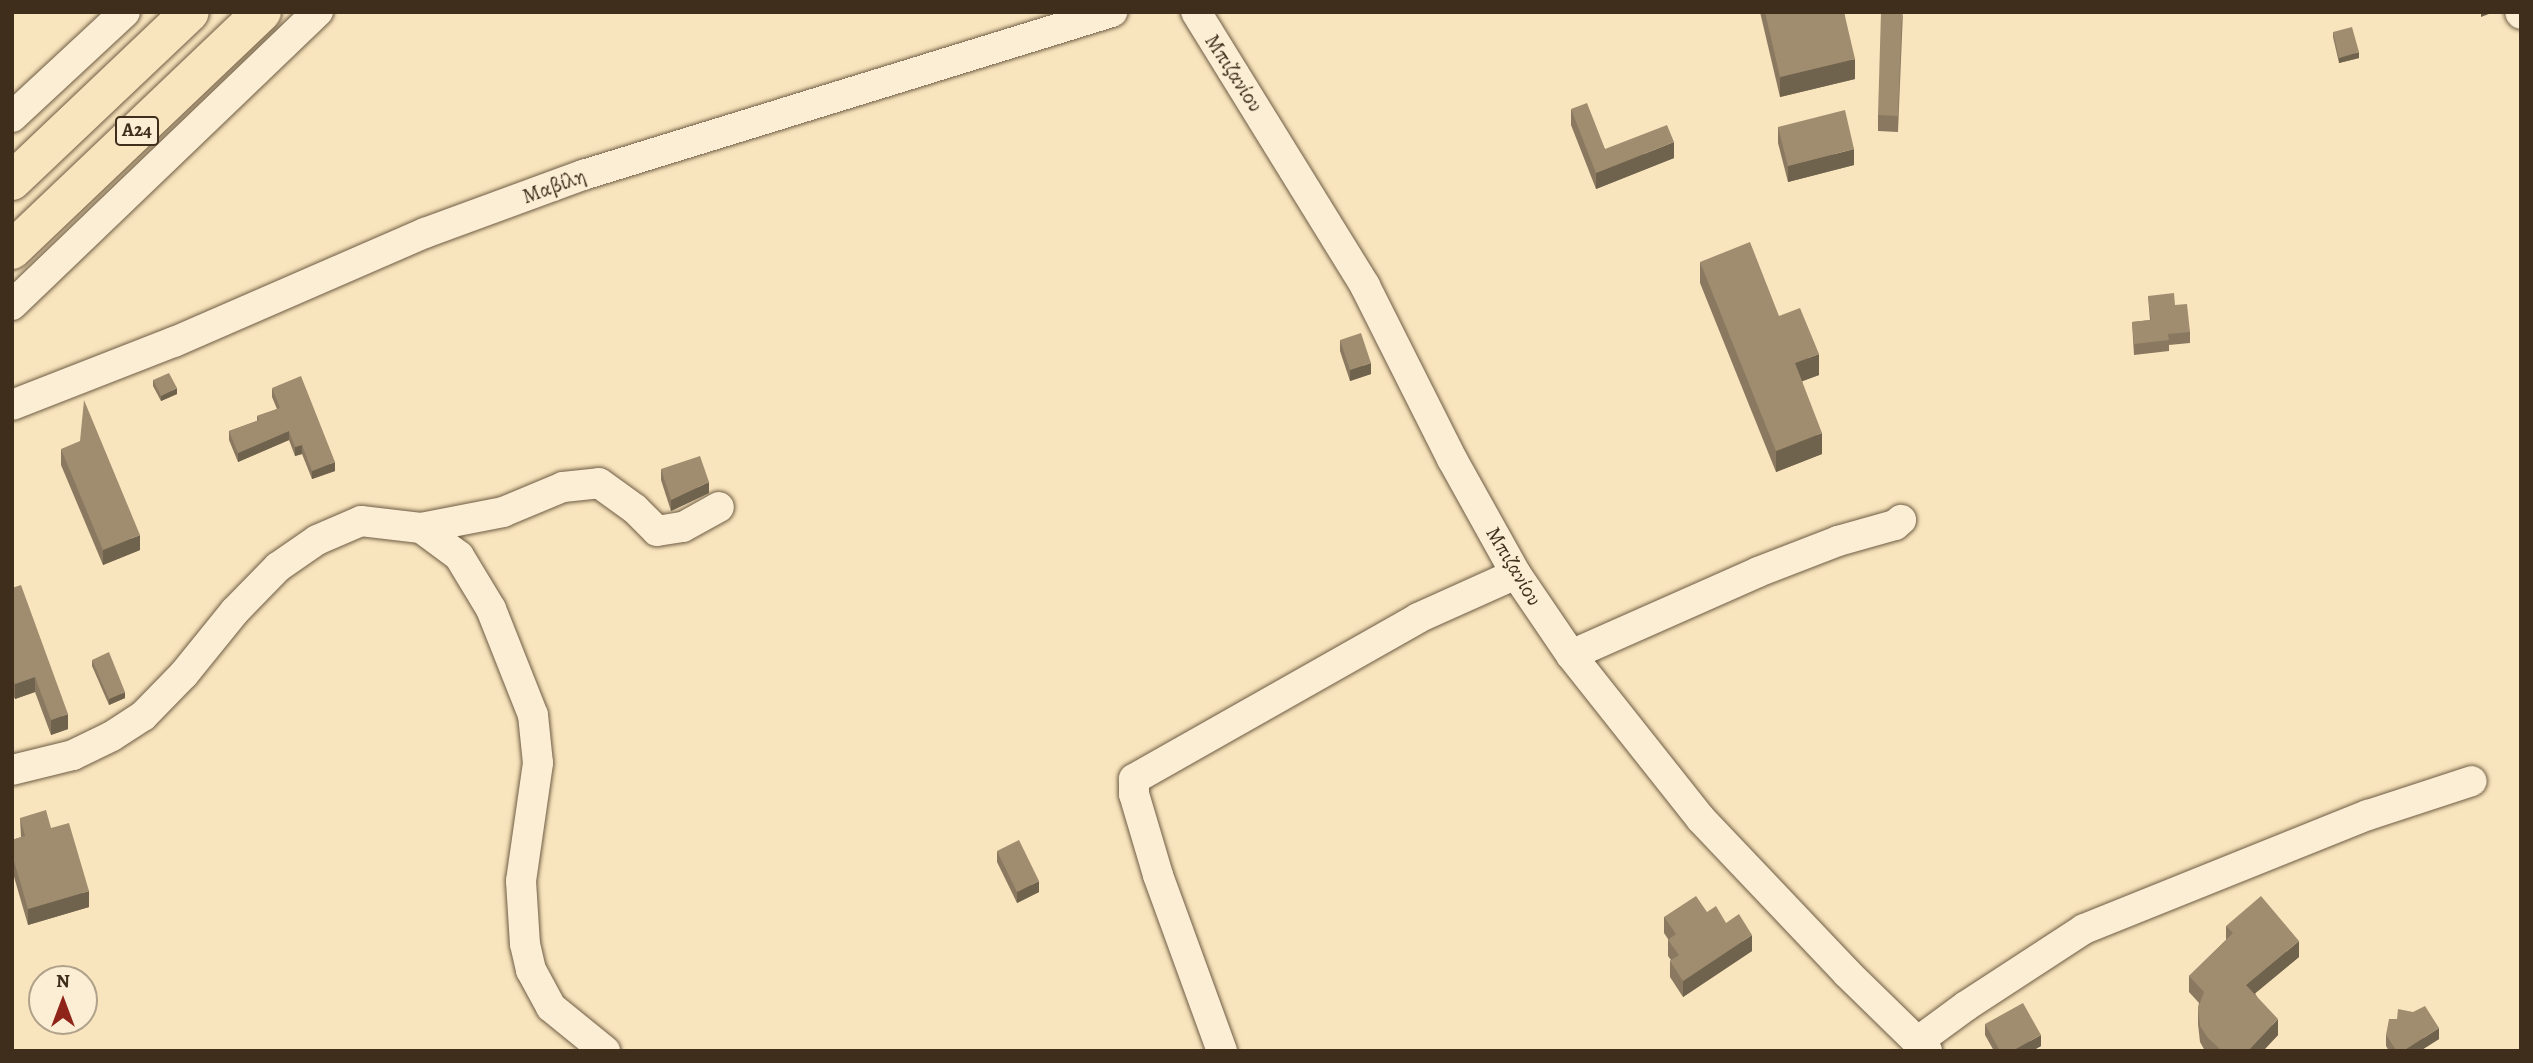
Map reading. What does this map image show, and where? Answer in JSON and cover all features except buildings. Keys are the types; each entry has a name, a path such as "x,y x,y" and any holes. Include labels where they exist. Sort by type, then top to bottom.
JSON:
{"highway":[{"name":"Α24","path":"12,181 190,12"},
{"name":"Α24","path":"12,250 261,12"}],"street":[{"path":"12,117 92,27 125,12"},
{"path":"12,305 318,12"},
{"name":"Μαβίλη","path":"12,405 174,342 425,233 571,180 1112,12"},
{"name":"Μπιζανίου","path":"1196,12 1365,286 1452,459 1517,574 1571,655 1701,819 1846,972 1922,1046"},
{"path":"12,771 74,755 144,716 278,567 317,540 361,521 421,528 503,512 563,486 598,483 635,509 657,531 683,527 719,507"},
{"path":"1571,655 1758,572 1838,541 1895,525 1901,520"},
{"path":"421,528 459,556 491,609 533,715 538,763 521,881 525,944 531,970 551,1007 605,1051"},
{"path":"1222,1051 1158,875 1134,794 1134,779 1418,618 1517,574"},
{"path":"1922,1046 1966,1006 2084,929 2368,814 2472,781"}]}
